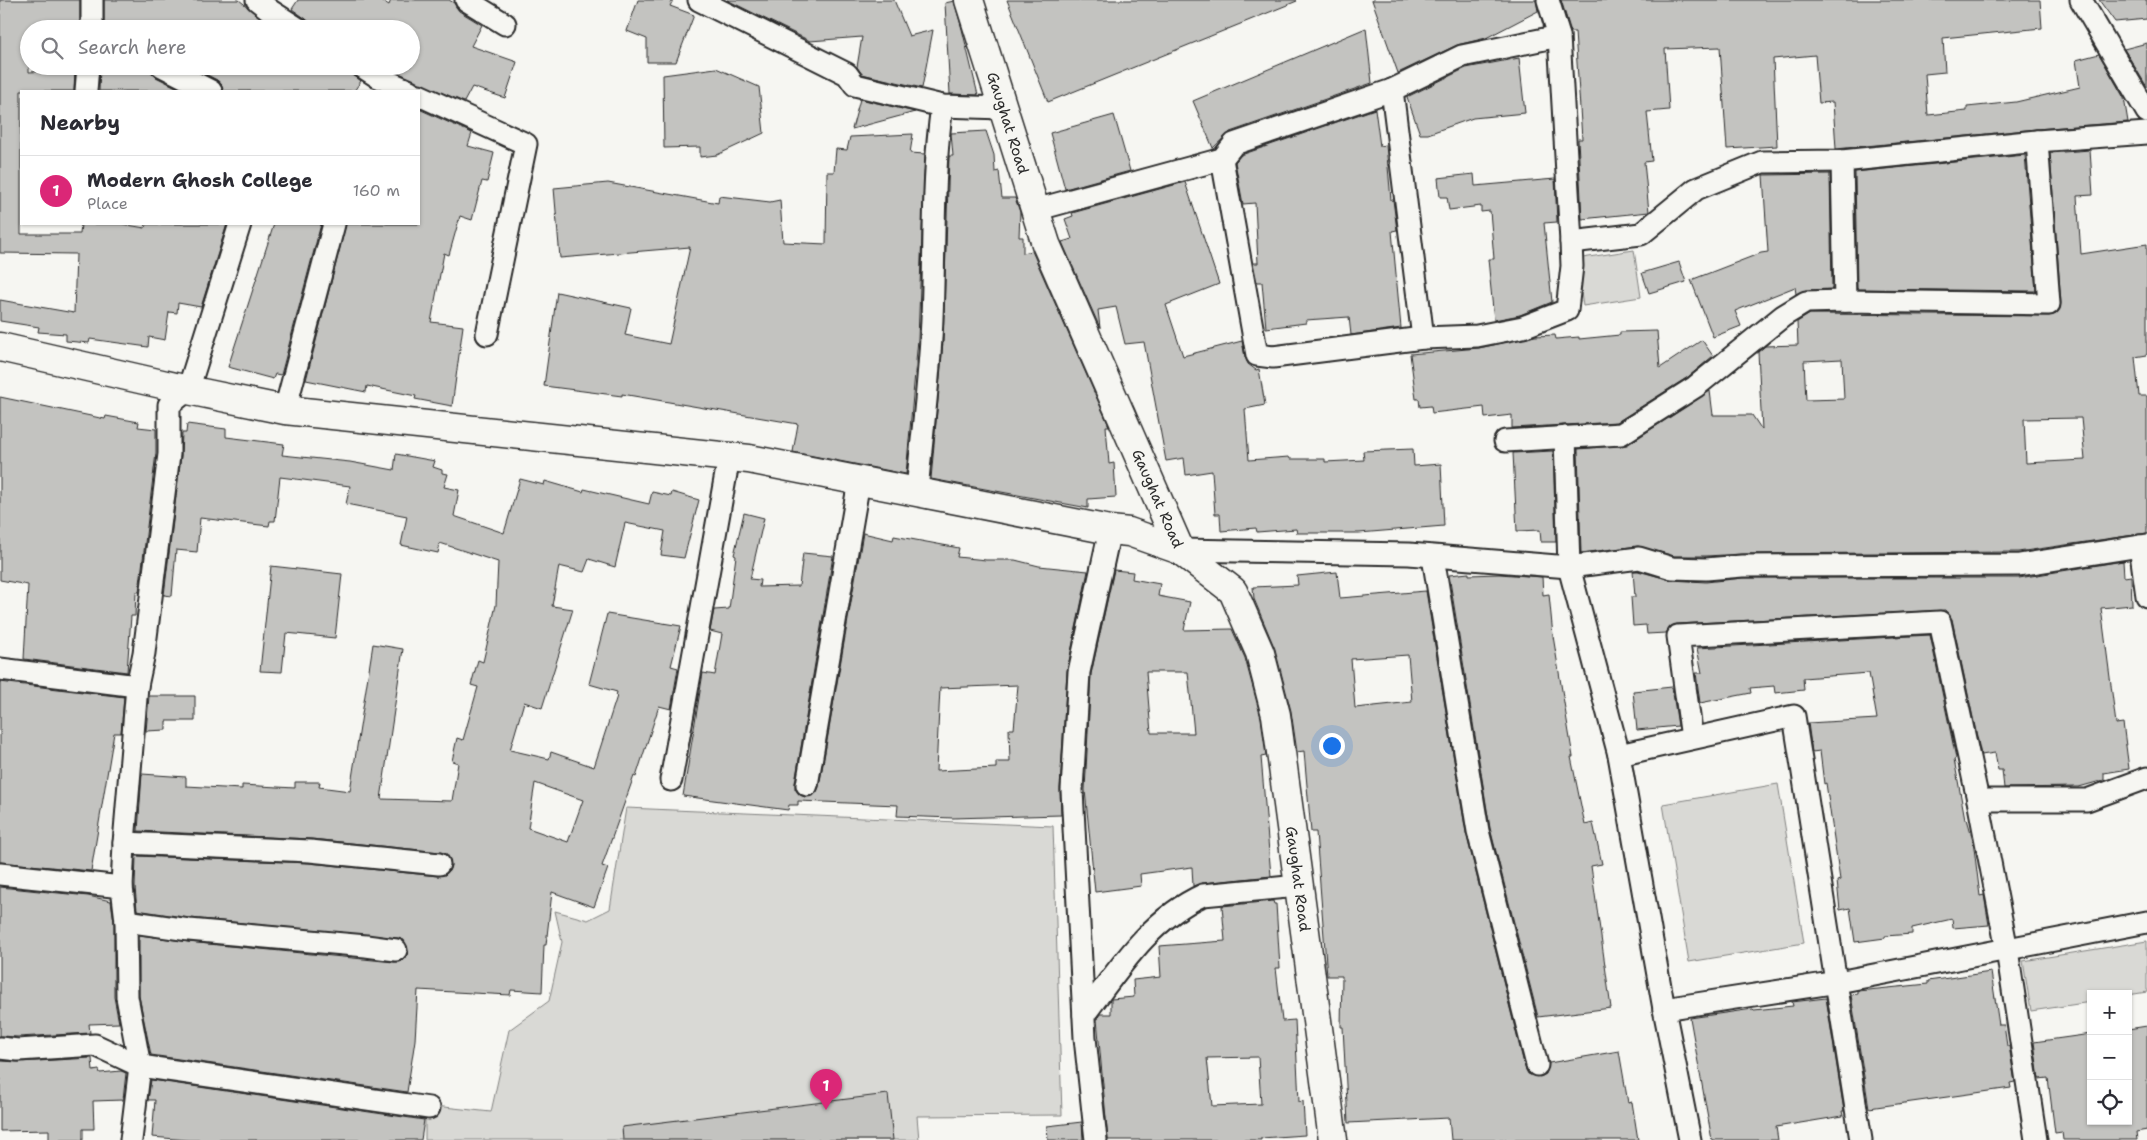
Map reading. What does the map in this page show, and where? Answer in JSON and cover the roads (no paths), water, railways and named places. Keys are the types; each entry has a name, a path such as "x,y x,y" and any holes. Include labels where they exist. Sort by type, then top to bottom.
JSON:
{"main road":[{"name":"Gaughat Road","path":"969,0 1046,244 1180,550 1233,591 1260,653 1276,715 1333,1140"},
{"path":"0,347 285,410 729,457 917,491 1110,530 1129,532 1180,550"}],"street":[{"path":"92,0 92,20"},
{"path":"257,0 285,20"},
{"path":"466,0 505,24"},
{"path":"699,0 847,74 855,85 942,106 1002,108"},
{"path":"1222,159 1257,355 1273,357 1423,338 1477,336 1523,327 1567,310 1572,266 1559,36 1548,0"},
{"path":"2081,0 2147,112"},
{"path":"1035,210 1222,159 1234,144 1392,90 1462,56 1559,36"},
{"path":"86,90 87,75"},
{"path":"180,75 209,90"},
{"path":"370,78 407,90"},
{"path":"1392,90 1423,338"},
{"path":"420,95 526,144 487,334"},
{"path":"917,491 932,319 934,202 942,106"},
{"path":"1571,242 1641,234 1696,189 1762,162 1842,161 2038,141 2147,133"},
{"path":"1506,441 1621,434 1695,387 1783,316 1806,302 1845,300 2049,304 2038,141"},
{"path":"1842,161 1845,300"},
{"path":"131,1140 140,1066 127,997 126,921 122,887 124,843 137,686 144,653 169,454 169,405 188,390 240,225"},
{"path":"285,410 334,225"},
{"path":"1565,437 1569,568 1619,755 1664,1009 1690,1140"},
{"path":"671,780 729,457"},
{"path":"807,785 859,481"},
{"path":"1096,1140 1085,1038 1073,845 1072,790 1079,672 1110,530"},
{"path":"1180,550 1409,554 1569,568 1639,558 1672,568 1706,569 1742,566 2019,565 2144,545 2147,596"},
{"path":"1433,557 1478,831 1537,1065"},
{"path":"1692,738 1678,636 1940,622 1978,800 2007,950 2036,1140"},
{"path":"0,669 137,686"},
{"path":"1619,755 1794,716 1838,982 1861,1140"},
{"path":"1978,800 2087,800 2147,778"},
{"path":"124,843 310,851 440,864"},
{"path":"0,874 122,887"},
{"path":"1084,1015 1146,937 1165,920 1194,900 1203,896 1298,886"},
{"path":"126,921 189,930 396,950"},
{"path":"1664,1009 1838,982 2147,922"},
{"path":"0,1048 18,1050 96,1045 140,1066 429,1108"}],"place":[{"name":"Modern Ghosh College","path":"826,1110"}]}
